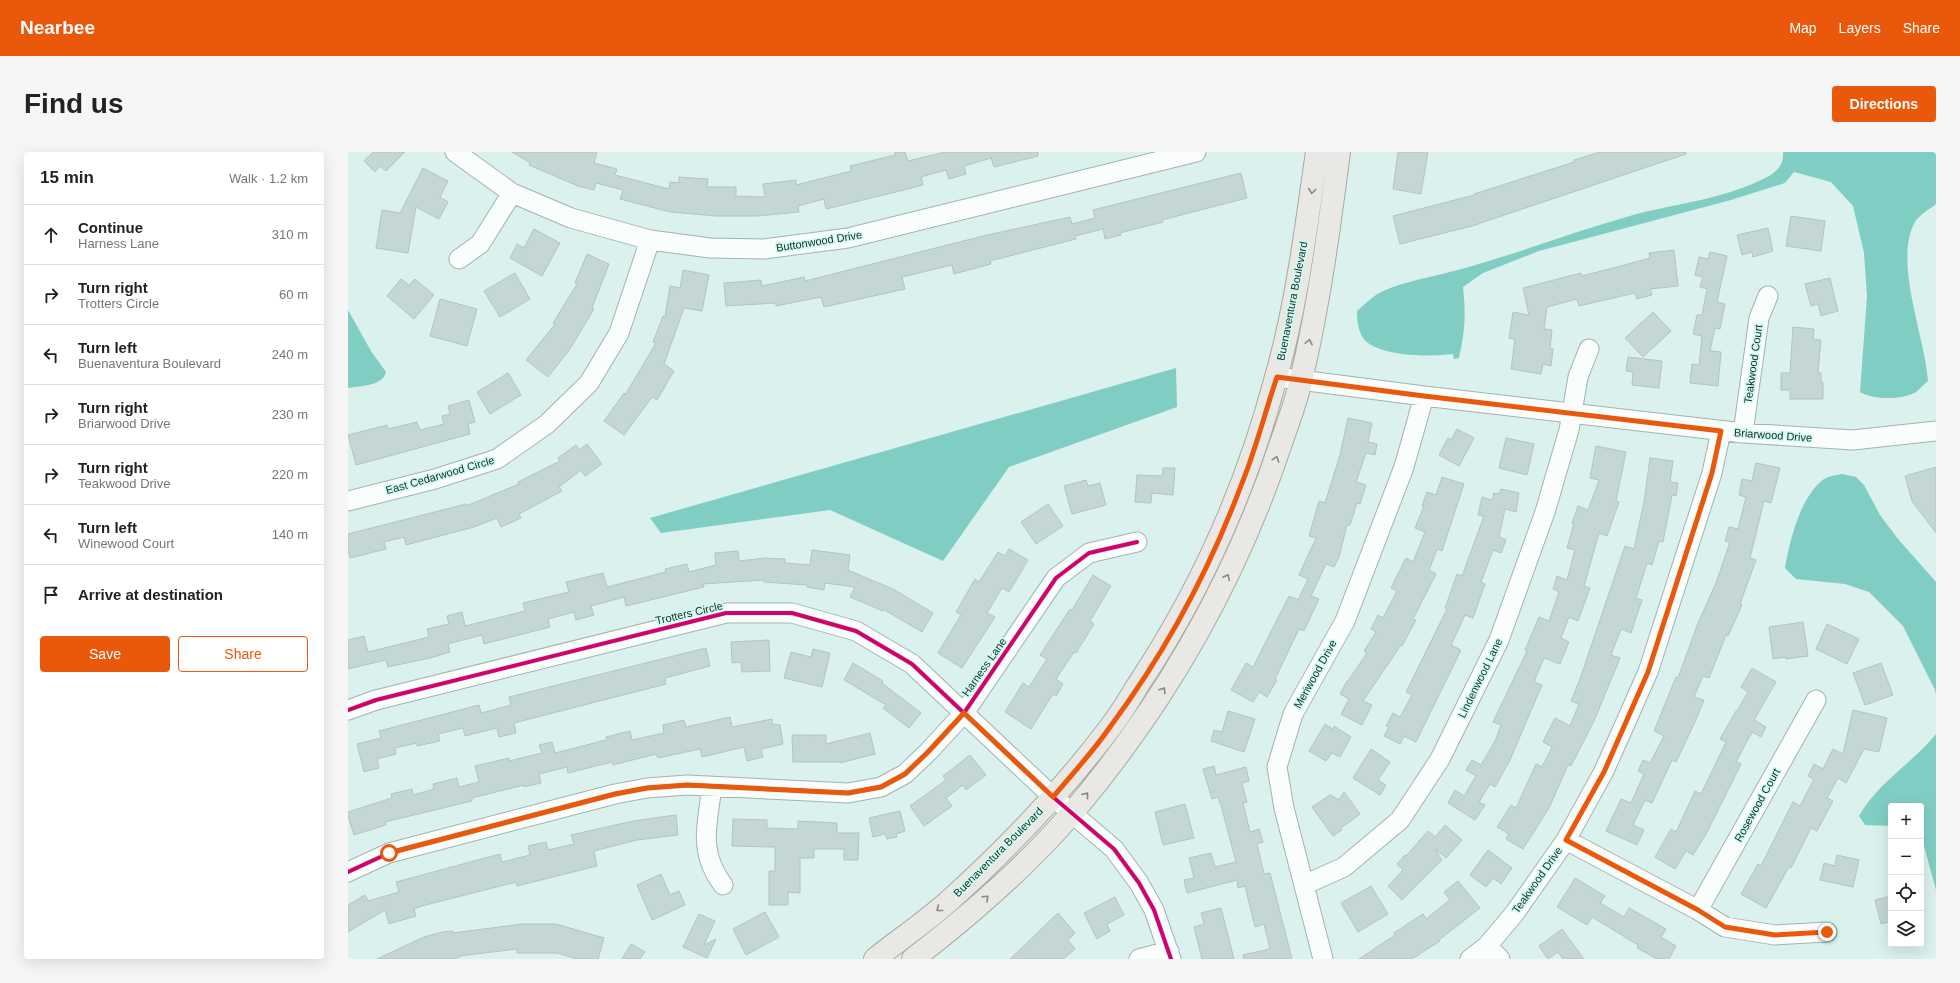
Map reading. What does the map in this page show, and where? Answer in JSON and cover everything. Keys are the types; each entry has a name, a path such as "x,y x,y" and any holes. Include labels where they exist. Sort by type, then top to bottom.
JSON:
{"main road":[{"name":"Buenaventura Boulevard","path":"876,959 949,901 1010,844 1053,797 1110,728 1154,661 1185,608 1215,549 1243,483 1277,377 1300,267 1317,152"},
{"path":"913,959 964,919 1031,856 1072,812 1125,745 1168,682 1211,609 1237,556 1265,491 1301,381 1324,271 1339,152"}],"street":[{"name":"Buttonwood Drive","path":"455,152 512,193 571,218 650,240 710,248 764,249 848,238 1196,152"},
{"path":"459,259 480,244 512,193"},
{"name":"East Cedarwood Circle","path":"348,501 435,479 497,459 547,424 590,383 619,333 650,240"},
{"name":"Teakwood Court","path":"1743,433 1759,318 1768,296"},
{"name":"Lindenwood Lane","path":"1304,885 1344,867 1400,820 1440,759 1499,640 1545,512 1573,414 1578,377 1589,349"},
{"name":"Briarwood Drive","path":"1277,377 1573,414 1743,433 1853,440 1936,431"},
{"name":"Meriwood Drive","path":"1323,959 1284,808 1277,767 1293,714 1345,621 1404,466 1424,396"},
{"name":"Teakwood Drive","path":"1470,959 1494,953 1514,914 1566,840 1604,772 1648,672 1712,473 1721,431"},
{"name":"Harness Lane","path":"348,872 389,853 615,794 665,786 848,793 881,787 905,774 928,752 964,713 1056,578 1089,553 1137,542"},
{"name":"Trotters Circle","path":"348,710 376,700 726,613 792,613 856,631 912,664 1053,797 1114,849 1139,883 1154,910 1170,955"},
{"name":"Rosewood Court","path":"1698,910 1816,700"},
{"path":"712,787 706,834 707,852 713,871 723,885"},
{"path":"1566,840 1698,910 1725,927 1775,935 1827,932"},
{"path":"1139,959 1170,955"}],"shaded area":[{"path":"1783,152 1936,152 1936,204 1915,222 1909,238 1907,257 1912,299 1926,363 1928,381 1916,392 1896,398 1880,398 1860,392 1867,296 1864,253 1853,206 1831,182 1794,172 1785,183 1731,200 1539,251 1483,273 1463,287 1464,323 1463,339 1459,358 1454,359 1453,354 1419,355 1392,352 1380,349 1370,344 1361,335 1358,325 1357,311 1381,292 1412,281 1486,262 1633,215 1702,200 1736,190 1753,184 1776,171 1782,163"},
{"path":"348,310 371,351 386,372 384,377 376,383 348,388"},
{"path":"1176,368 1177,407 1009,467 943,561 830,510 661,533 650,518"},
{"path":"1842,474 1856,477 1864,485 1880,515 1898,539 1936,582 1936,695 1935,690 1903,626 1869,592 1845,584 1796,579 1785,568 1797,520 1809,496 1816,486 1824,479 1830,476"},
{"path":"1936,734 1936,890 1924,846 1924,803 1888,803 1888,826 1865,825 1859,816 1876,793"}],"building":[{"path":"373,152 405,152 386,171 380,166 375,172 364,161"},
{"path":"512,152 597,152 594,163 617,169 615,175 669,189 670,182 679,183 679,177 708,179 707,187 736,187 736,196 765,197 763,184 796,180 796,185 851,171 850,166 895,155 895,152 905,152 908,161 945,152 1038,152 1038,156 994,167 991,158 964,166 966,174 949,179 946,170 921,177 923,185 826,209 824,199 798,206 799,212 758,216 716,216 670,212 620,199 623,190 596,183 594,190 578,186 529,165 530,163"},
{"path":"1398,152 1428,152 1421,194 1393,189"},
{"path":"1600,152 1686,152 1686,154 1472,226 1400,244 1393,216 1474,195"},
{"path":"423,168 448,181 440,197 448,202 439,219 416,207 408,253 376,248 382,210 400,213"},
{"path":"1241,173 1247,198 1162,220 1163,222 1120,233 1121,235 1105,239 1103,229 1075,236 1076,239 990,261 991,264 954,274 952,265 902,277 905,289 824,307 821,297 776,306 776,303 726,306 724,283 761,280 762,286 804,277 805,281 983,236 1070,217 1072,224 1095,218 1093,210"},
{"path":"1791,216 1825,221 1821,251 1786,246"},
{"path":"1768,228 1773,251 1753,257 1752,252 1742,255 1737,235"},
{"path":"534,229 560,243 542,276 510,258 517,244 524,248"},
{"path":"1674,250 1678,286 1650,289 1652,295 1637,299 1635,293 1579,306 1577,299 1547,307 1544,329 1552,330 1550,349 1553,349 1551,366 1543,364 1541,374 1511,369 1515,339 1509,338 1513,312 1529,315 1523,288 1581,273 1582,276 1650,258 1649,253"},
{"path":"1710,252 1727,256 1717,302 1725,304 1720,329 1715,328 1710,351 1721,352 1718,386 1690,383 1692,364 1699,365 1702,336 1693,334 1697,315 1702,315 1707,289 1700,287 1703,277 1695,275 1699,257 1708,259"},
{"path":"587,254 609,264 592,308 594,309 570,349 548,377 526,360 555,324 553,323 577,284 575,283"},
{"path":"683,270 709,275 702,311 684,308 664,364 674,371 657,400 652,397 624,435 604,421 624,393 625,395 656,343 653,342 663,316 665,317 670,286 680,288"},
{"path":"515,273 530,299 500,317 484,291"},
{"path":"1830,278 1838,311 1821,316 1818,304 1811,306 1805,284"},
{"path":"401,279 409,285 415,279 434,295 414,319 387,296"},
{"path":"440,299 477,309 467,346 430,336"},
{"path":"1653,312 1671,331 1643,357 1625,338"},
{"path":"1793,327 1814,329 1813,339 1821,340 1818,373 1821,373 1821,382 1823,382 1823,399 1790,399 1790,390 1781,390 1781,373 1790,373"},
{"path":"1628,357 1662,361 1659,388 1632,385 1633,372 1626,371"},
{"path":"508,373 521,395 490,414 477,392"},
{"path":"469,400 475,422 468,424 470,434 356,465 348,435 387,425 388,429 417,422 420,430 444,424 442,416 450,414 448,406"},
{"path":"1348,418 1372,423 1368,442 1377,444 1375,455 1366,453 1356,482 1366,485 1360,504 1357,503 1350,525 1347,525 1339,557 1334,567 1326,564 1311,596 1319,599 1304,631 1299,629 1275,679 1277,680 1267,697 1259,692 1253,702 1231,690 1246,663 1253,667 1289,596 1298,600 1308,579 1299,575 1316,538 1309,536 1319,501 1325,503 1340,455"},
{"path":"1457,429 1474,438 1459,466 1439,455 1448,438 1451,440"},
{"path":"1506,438 1534,444 1527,475 1499,468"},
{"path":"587,444 602,464 585,476 581,470 559,487 562,491 519,514 521,518 501,527 497,518 474,527 406,545 404,537 384,542 386,549 350,558 348,549 348,534 466,504 466,506 519,484 518,482 560,461 558,458 576,445 579,450"},
{"path":"1596,446 1626,452 1616,501 1619,502 1607,536 1599,533 1584,586 1590,588 1578,621 1569,617 1561,638 1569,642 1560,664 1544,658 1534,682 1542,685 1510,760 1495,787 1490,784 1479,802 1485,805 1475,820 1448,803 1455,790 1464,796 1476,776 1466,770 1472,760 1481,765 1495,741 1501,725 1493,722 1527,651 1525,650 1539,617 1549,621 1559,592 1553,589 1557,576 1567,580 1575,550 1567,548 1574,523 1572,523 1578,506 1588,510 1599,480 1590,478"},
{"path":"1650,458 1673,461 1670,482 1678,483 1676,496 1672,495 1663,542 1659,541 1652,565 1647,563 1636,598 1642,600 1631,633 1621,629 1611,655 1620,658 1594,721 1571,766 1568,765 1549,808 1523,849 1506,839 1509,834 1497,827 1511,805 1516,808 1536,764 1542,767 1552,747 1543,742 1555,718 1570,726 1579,704 1571,701 1580,679 1625,546 1634,549 1644,502"},
{"path":"1756,463 1780,468 1771,503 1764,501 1750,558 1756,560 1740,604 1742,605 1728,636 1726,635 1709,678 1703,676 1694,697 1704,700 1676,762 1672,760 1652,803 1645,800 1633,825 1644,830 1637,845 1606,831 1621,799 1631,803 1644,774 1638,771 1643,760 1650,763 1664,736 1654,731 1676,677 1678,678 1698,623 1716,583 1730,542 1725,541 1729,527 1738,529 1746,497 1739,495 1742,479 1752,481"},
{"path":"1936,467 1936,533 1912,501 1905,476"},
{"path":"1163,468 1175,468 1173,495 1152,493 1151,503 1135,502 1137,475 1162,476"},
{"path":"1442,477 1464,484 1442,551 1437,549 1429,570 1436,574 1413,619 1416,620 1402,646 1401,645 1363,701 1372,705 1362,725 1341,714 1349,699 1340,694 1347,681 1367,653 1364,651 1376,632 1371,629 1378,615 1383,618 1397,591 1391,588 1406,558 1413,562 1425,532 1415,528 1424,506 1422,506 1427,492 1436,495"},
{"path":"1086,480 1088,486 1100,483 1106,505 1072,514 1064,486"},
{"path":"1501,489 1519,493 1516,512 1505,509 1499,537 1506,540 1501,553 1493,550 1481,582 1485,584 1473,618 1465,615 1451,645 1461,650 1416,742 1404,736 1400,744 1384,736 1389,727 1386,726 1393,713 1400,717 1412,695 1406,692 1447,609 1445,608 1457,574 1462,576 1484,516 1478,515 1482,497 1492,500 1494,493 1499,494"},
{"path":"1048,504 1063,526 1036,544 1021,522"},
{"path":"1009,549 1028,560 1009,592 1002,588 987,613 995,617 962,668 938,653 961,615 956,612 975,579 979,582 998,552 1005,556"},
{"path":"812,550 850,555 848,570 893,589 933,613 922,632 883,609 883,611 850,597 855,587 825,583 824,590 807,587 807,585 764,582 764,580 703,584 704,587 626,606 624,597 591,606 594,615 576,620 574,612 548,619 550,627 484,644 482,635 448,644 450,652 388,667 386,660 348,669 348,640 364,636 368,652 429,637 427,629 449,624 447,616 462,612 465,626 525,611 523,603 569,592 566,582 603,573 607,587 666,572 665,569 687,564 689,572 716,565 715,553 738,551 739,561 765,558 785,559 785,563 810,565"},
{"path":"1093,575 1111,586 1090,621 1094,624 1076,653 1074,652 1056,679 1063,684 1056,696 1053,694 1031,729 1005,712 1023,683 1029,687 1047,659 1040,655 1070,609 1072,610"},
{"path":"1803,622 1808,656 1773,659 1769,627"},
{"path":"1827,624 1859,639 1847,664 1816,649"},
{"path":"769,640 770,671 742,672 741,662 732,663 731,642"},
{"path":"706,648 710,666 665,678 666,684 514,723 516,733 499,737 497,728 465,736 463,728 438,734 440,741 417,746 417,743 395,748 396,754 377,759 379,768 364,772 357,744 381,738 379,731 479,705 481,713 511,705 509,697"},
{"path":"813,649 830,653 822,687 784,678 791,652 811,657"},
{"path":"853,663 883,681 882,683 921,713 909,728 883,708 886,705 844,680"},
{"path":"1881,663 1893,695 1865,705 1853,673"},
{"path":"1752,668 1776,682 1754,720 1766,727 1761,737 1752,732 1736,762 1741,764 1706,834 1693,855 1686,851 1675,869 1655,857 1671,829 1676,832 1695,791 1701,794 1726,742 1720,739 1748,692 1741,687"},
{"path":"1853,710 1887,718 1879,752 1864,749 1846,783 1838,778 1827,798 1833,801 1817,831 1811,828 1791,868 1789,867 1766,908 1741,894 1758,864 1761,866 1793,802 1800,806 1814,779 1808,776 1814,764 1823,769 1833,749 1843,754"},
{"path":"1228,711 1255,719 1244,752 1211,741 1214,730 1222,732"},
{"path":"730,717 732,727 772,719 772,724 780,725 783,744 761,749 763,757 747,761 744,747 702,757 700,749 658,758 656,754 613,765 612,762 568,773 567,767 539,774 541,783 524,787 524,785 472,798 472,801 385,822 386,825 354,835 348,816 348,812 392,798 391,794 412,789 413,795 434,789 433,784 457,778 459,787 479,782 475,766 509,758 509,761 542,753 539,745 552,742 555,753 606,740 606,737 630,731 632,740 664,733 663,725 684,720 686,727"},
{"path":"1325,724 1333,729 1334,726 1351,737 1340,757 1332,753 1326,761 1309,751"},
{"path":"870,733 875,754 840,763 793,762 792,735 810,735 810,737 811,735 826,735 826,744"},
{"path":"1371,749 1390,762 1378,780 1386,785 1380,795 1353,778"},
{"path":"970,755 986,775 966,790 963,785 946,798 952,806 924,826 910,806 946,780 943,776"},
{"path":"1214,766 1216,775 1246,767 1249,781 1242,783 1247,802 1243,803 1250,832 1259,829 1263,842 1257,844 1264,874 1270,873 1292,959 1244,959 1243,955 1270,949 1264,924 1255,927 1245,886 1238,888 1237,880 1187,893 1184,880 1194,878 1189,858 1211,853 1215,867 1236,862 1218,797 1212,799 1203,769"},
{"path":"1344,792 1360,814 1333,836 1312,807 1330,795 1339,800"},
{"path":"1185,804 1194,838 1163,845 1155,812"},
{"path":"900,811 905,831 896,834 897,837 887,839 885,834 873,837 869,818"},
{"path":"676,815 678,835 637,840 594,851 597,866 517,886 516,882 422,906 414,909 416,916 389,924 385,910 348,932 348,905 365,895 368,901 399,892 396,882 500,854 502,862 530,855 528,846 546,842 548,850 574,844 571,835 633,821"},
{"path":"733,819 767,820 767,828 798,829 798,821 837,823 837,833 859,833 858,860 844,860 844,849 814,849 814,858 800,858 800,893 788,892 788,905 769,905 769,871 775,871 775,847 732,846"},
{"path":"1445,825 1462,840 1446,858 1435,849 1442,860 1402,900 1388,886 1403,870 1397,864 1428,831 1435,837"},
{"path":"1488,850 1512,868 1501,884 1493,878 1486,887 1470,875"},
{"path":"1837,855 1859,860 1853,887 1820,880 1824,863 1835,866"},
{"path":"661,874 670,895 679,891 685,905 652,920 637,885"},
{"path":"1575,878 1605,896 1600,903 1624,917 1629,908 1666,929 1661,937 1676,946 1669,959 1657,959 1637,948 1638,945 1592,917 1587,925 1557,907"},
{"path":"1458,881 1480,908 1439,940 1440,941 1412,959 1359,959 1423,914 1426,919 1450,900 1444,892"},
{"path":"1371,886 1388,914 1358,932 1341,903"},
{"path":"1115,897 1124,915 1107,924 1110,931 1097,939 1084,913"},
{"path":"1888,897 1888,922 1881,924 1875,900"},
{"path":"1221,908 1234,959 1202,959 1194,927 1204,924 1201,913"},
{"path":"765,912 779,937 746,955 733,929"},
{"path":"1058,913 1075,933 1068,940 1075,949 1063,959 1010,959"},
{"path":"699,914 715,921 704,945 716,939 707,958 683,947"},
{"path":"522,924 556,924 604,938 598,959 577,959 557,953 517,953 517,949 459,956 460,957 453,959 377,959 424,937 442,932 453,931 453,933"},
{"path":"1562,929 1584,959 1563,959 1558,952 1548,959 1539,946"},
{"path":"631,944 645,952 640,959 622,959"}],"cycle path":[{"path":"348,872 389,853 615,794 647,788 687,785 848,793 881,787 905,774 928,752 964,713 1056,578 1089,553 1137,542"},
{"path":"348,710 376,700 726,613 792,613 856,631 912,664 1053,797 1114,849 1139,883 1154,910 1171,959"}],"route":[{"path":"389,853 615,794 647,788 687,785 848,793 881,787 905,774 928,752 964,713 1053,797 1110,728 1154,661 1185,608 1215,549 1243,483 1277,377 1721,431 1712,473 1648,672 1604,772 1566,840 1698,910 1725,927 1775,935 1827,932"}]}
